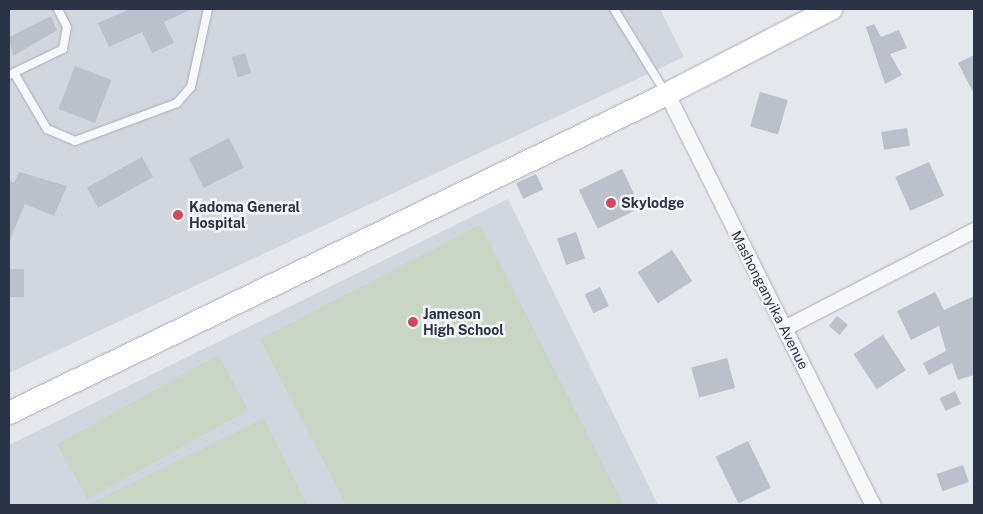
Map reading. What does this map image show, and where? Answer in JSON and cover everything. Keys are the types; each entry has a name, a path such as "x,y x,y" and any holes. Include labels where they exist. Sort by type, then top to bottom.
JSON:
{"main road":[{"path":"9,413 667,94 831,9"}],"street":[{"name":"Mashonganyika Avenue","path":"667,94 873,505"},
{"path":"784,328 974,230"}],"lane":[{"path":"58,9 66,27 63,49 11,74 47,129 75,141 177,103 191,87 208,9"},
{"path":"614,9 667,94"}],"shaded area":[{"name":"Kadoma General Hospital","path":"9,9 660,9 684,57 9,373"},
{"name":"Jameson High School","path":"508,199 658,505 9,505 9,445"}],"green space":[{"path":"480,225 624,505 346,505 260,339"},
{"path":"218,355 249,410 88,499 57,444"},
{"path":"264,418 307,505 88,505"}],"building":[{"path":"130,9 192,9 164,22 174,43 152,53 142,32 109,47 98,23"},
{"path":"51,16 57,30 13,56 9,37"},
{"path":"874,24 881,37 899,30 907,48 890,54 902,75 885,84 866,27"},
{"path":"245,53 251,73 238,77 232,57"},
{"path":"974,55 974,94 958,63"},
{"path":"75,66 111,80 95,123 59,109"},
{"path":"760,92 788,100 778,135 750,127"},
{"path":"907,128 910,146 884,150 881,132"},
{"path":"229,138 244,167 204,188 189,158"},
{"path":"142,157 153,177 98,208 87,188"},
{"path":"929,162 944,196 910,211 895,177"},
{"path":"622,169 641,208 598,229 579,190"},
{"path":"19,172 67,186 54,216 25,204 9,242 9,180 14,183"},
{"path":"536,174 543,189 523,199 516,183"},
{"path":"576,232 585,258 566,265 557,239"},
{"path":"672,250 692,281 658,303 638,272"},
{"path":"9,269 24,269 24,297 9,297"},
{"path":"600,287 609,306 593,313 585,294"},
{"path":"935,292 944,310 974,296 974,375 958,380 952,363 929,375 923,363 946,351 939,326 911,340 897,311"},
{"path":"837,316 848,325 840,335 829,326"},
{"path":"883,335 906,370 877,389 854,354"},
{"path":"727,358 735,388 699,398 691,368"},
{"path":"955,391 961,404 946,411 940,398"},
{"path":"748,441 771,488 738,504 716,457"},
{"path":"963,465 969,482 942,491 937,474"}],"place":[{"name":"Skylodge","path":"611,203"},
{"name":"Kadoma General Hospital","path":"178,215"},
{"name":"Jameson High School","path":"413,322"}]}
